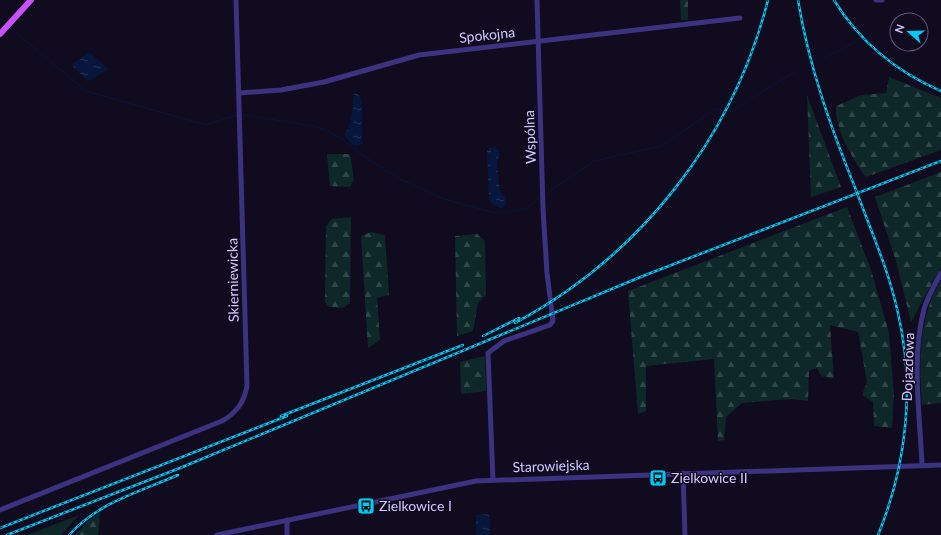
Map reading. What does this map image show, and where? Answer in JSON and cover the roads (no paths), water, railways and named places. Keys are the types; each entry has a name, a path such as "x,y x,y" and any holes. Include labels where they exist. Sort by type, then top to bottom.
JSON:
{"main road":[{"path":"0,34 31,0"}],"street":[{"name":"Skierniewicka","path":"0,510 222,421 236,411 246,395 246,317 236,0"},
{"name":"Wspólna","path":"492,480 488,353 504,341 552,323 547,273 538,41 538,0"},
{"path":"876,0 882,0"},
{"name":"Spokojna","path":"240,93 280,90 324,82 419,55 740,18"},
{"name":"Dojazdowa","path":"922,465 918,397 920,336 925,307 941,272"},
{"name":"Starowiejska","path":"217,535 458,484 492,480 892,465 941,465"},
{"path":"682,474 684,535"},
{"path":"287,520 287,535"}],"water":[{"path":"89,52 109,69 88,81 71,65"},
{"path":"357,93 362,101 362,143 361,145 354,146 345,137 351,120 354,94"},
{"path":"495,147 500,151 497,164 500,192 505,197 506,202 505,206 500,208 491,203 489,198 487,151 489,148"},
{"path":"489,514 490,535 476,535 476,515"}],"waterway":[{"path":"0,18 6,24"},
{"path":"10,28 86,91 206,125 237,115"},
{"path":"864,34 897,62"},
{"path":"820,60 848,46 860,38"},
{"path":"728,111 735,109 796,71"},
{"path":"546,194 594,161 662,146 715,109 722,110"},
{"path":"244,115 313,126 325,130"},
{"path":"328,131 343,139 363,156 400,179 444,199 495,213 525,209 540,198"}],"railway":[{"path":"515,323 560,296 602,264 641,228 675,188 706,145 731,99 752,51 768,0"},
{"path":"798,0 808,49 822,97 838,144 885,266 898,313 903,341 907,397 902,453 896,481 878,535"},
{"path":"834,0 855,29 880,54 909,75 941,91"},
{"path":"7,535 180,468 643,276 941,161"},
{"path":"483,336 519,318"},
{"path":"281,416 463,345"},
{"path":"0,528 287,416"},
{"path":"69,535 93,514 106,506 178,475"}],"place":[{"name":"Zielkowice II","path":"658,478"},
{"name":"Zielkowice I","path":"366,506"}]}
